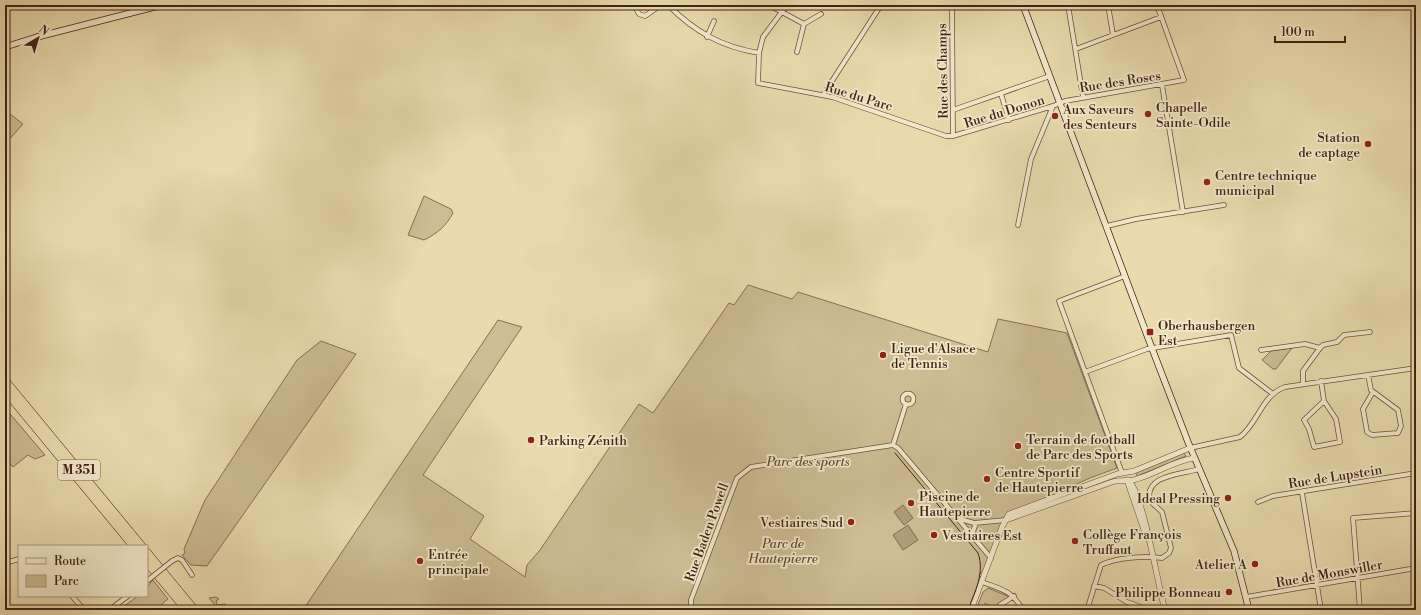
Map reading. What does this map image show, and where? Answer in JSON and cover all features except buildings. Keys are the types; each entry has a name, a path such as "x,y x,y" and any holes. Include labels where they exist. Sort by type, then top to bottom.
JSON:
{"highway":[{"name":"M 351","path":"5,379 141,545"},
{"name":"M 351","path":"5,391 132,545"},
{"path":"5,398 63,462"},
{"path":"148,553 195,610"},
{"path":"148,564 186,610"}],"main road":[{"path":"5,47 37,37 162,5"},
{"path":"1023,5 1190,448 1234,551 1249,610"}],"street":[{"path":"634,5 641,15 647,16 661,5"},
{"path":"668,5 685,22 707,37 736,49 759,53 764,34 787,5"},
{"path":"769,5 804,24"},
{"path":"823,95 881,5"},
{"name":"Rue des Champs","path":"952,5 953,136"},
{"path":"1068,5 1083,97"},
{"path":"1108,5 1113,35"},
{"path":"1076,49 1161,17 1157,5"},
{"path":"797,52 804,24 821,14"},
{"name":"Rue des Roses","path":"1060,103 1083,97 1162,85 1184,80 1161,17"},
{"path":"707,37 714,21"},
{"name":"Rue du Parc","path":"759,53 758,83 823,95 850,102 946,136 953,136"},
{"path":"953,110 1050,76"},
{"path":"1162,85 1183,212"},
{"path":"1000,94 1009,120"},
{"name":"Rue du Donon","path":"953,136 1009,120 1060,103"},
{"path":"1018,225 1031,159 1053,106"},
{"path":"1107,226 1224,205"},
{"path":"1125,276 1059,301 1122,473 1133,486 1149,540 1165,610"},
{"path":"1303,383 1303,371 1323,345 1334,343 1344,335 1370,332"},
{"path":"1085,372 1152,348 1231,335 1239,368 1273,394"},
{"path":"1262,350 1305,344 1320,348"},
{"path":"971,610 1006,520 1010,514 1122,473 1134,471 1190,448 1240,437 1273,394 1285,387 1303,383 1416,368"},
{"path":"1368,375 1370,388 1373,392 1398,410 1402,426 1398,433 1372,435 1367,432 1363,410 1373,392"},
{"path":"1321,381 1324,401 1336,419 1340,442 1314,447 1309,429 1304,420 1324,401"},
{"path":"906,404 893,445 898,448 971,537 991,558"},
{"name":"Rue Baden Powell","path":"690,610 691,600 736,478 744,470 751,467 893,445"},
{"path":"956,517 966,522 976,523 1006,520 1112,482 1137,479 1160,469 1194,458"},
{"path":"1087,610 1100,566 1104,564 1152,556 1165,556 1169,553 1171,548 1162,512 1150,498 1152,488 1157,482 1167,476 1199,469"},
{"name":"Rue de Lupstein","path":"1258,502 1273,496 1302,493 1416,473"},
{"path":"1302,493 1321,610"},
{"path":"1360,610 1353,518 1416,513"},
{"path":"971,537 976,523"},
{"path":"148,580 178,558 182,560 192,574"},
{"path":"5,564 18,559"},
{"name":"Rue de Monswiller","path":"1246,597 1416,568"},
{"path":"982,582 1009,592 1014,596 1023,610"},
{"path":"1094,586 1104,588 1127,602 1148,610"},
{"path":"998,610 1000,605 1014,596"},
{"path":"73,597 84,610"},
{"path":"109,610 127,597"}],"green space":[{"path":"5,110 23,124 5,144"},
{"path":"424,196 451,209 453,213 441,229 424,240 408,235"},
{"name":"Parc des sports","path":"748,285 792,299 798,292 988,352 998,319 1067,333 1117,468 1090,478 1004,517 983,572 981,572 979,576 981,577 968,610 303,610 498,320 522,327 423,475 484,516 470,539 525,577 527,565 540,550 639,404 653,413 729,303 734,305"},
{"path":"321,341 356,354 207,566 191,565 182,555 185,553 184,549 205,500 297,360"},
{"path":"1292,348 1276,369 1273,369 1262,360 1271,351"},
{"path":"5,408 45,455 35,459 28,455 13,467 5,458"},
{"path":"1184,453 1186,456 1137,476 1136,473"},
{"path":"153,580 168,599 155,610 119,610 137,597 148,597 148,586"},
{"path":"988,588 1010,597 999,603 996,609 985,603 982,610 976,610 983,592"},
{"path":"216,597 219,599 216,601 217,605 225,604 230,609 219,610 209,598"}],"shaded area":[{"path":"903,505 913,518 904,525 894,512"},
{"path":"908,525 918,540 903,550 893,535"}],"tram line":[{"path":"895,453 978,553 980,560 980,575 968,610"}],"place":[{"name":"Chapelle Sainte-Odile","path":"1148,114"},
{"name":"Aux Saveurs des Senteurs","path":"1055,116"},
{"name":"Station de captage","path":"1368,144"},
{"name":"Centre technique municipal","path":"1207,182"},
{"name":"Oberhausbergen Est","path":"1150,332"},
{"name":"Ligue d'Alsace de Tennis","path":"883,355"},
{"name":"Parking Zénith","path":"531,440"},
{"name":"Terrain de football de Parc des Sports","path":"1018,446"},
{"name":"Centre Sportif de Hautepierre","path":"987,479"},
{"name":"Ideal Pressing","path":"1228,498"},
{"name":"Piscine de Hautepierre","path":"911,503"},
{"name":"Vestiaires Sud","path":"851,522"},
{"name":"Vestiaires Est","path":"934,535"},
{"name":"Collège François Truffaut","path":"1075,541"},
{"name":"Entrée principale","path":"420,561"},
{"name":"Atelier A","path":"1255,564"},
{"name":"Philippe Bonneau","path":"1229,592"}],"park label":[{"name":"Parc de Hautepierre","path":"783,550"}]}
